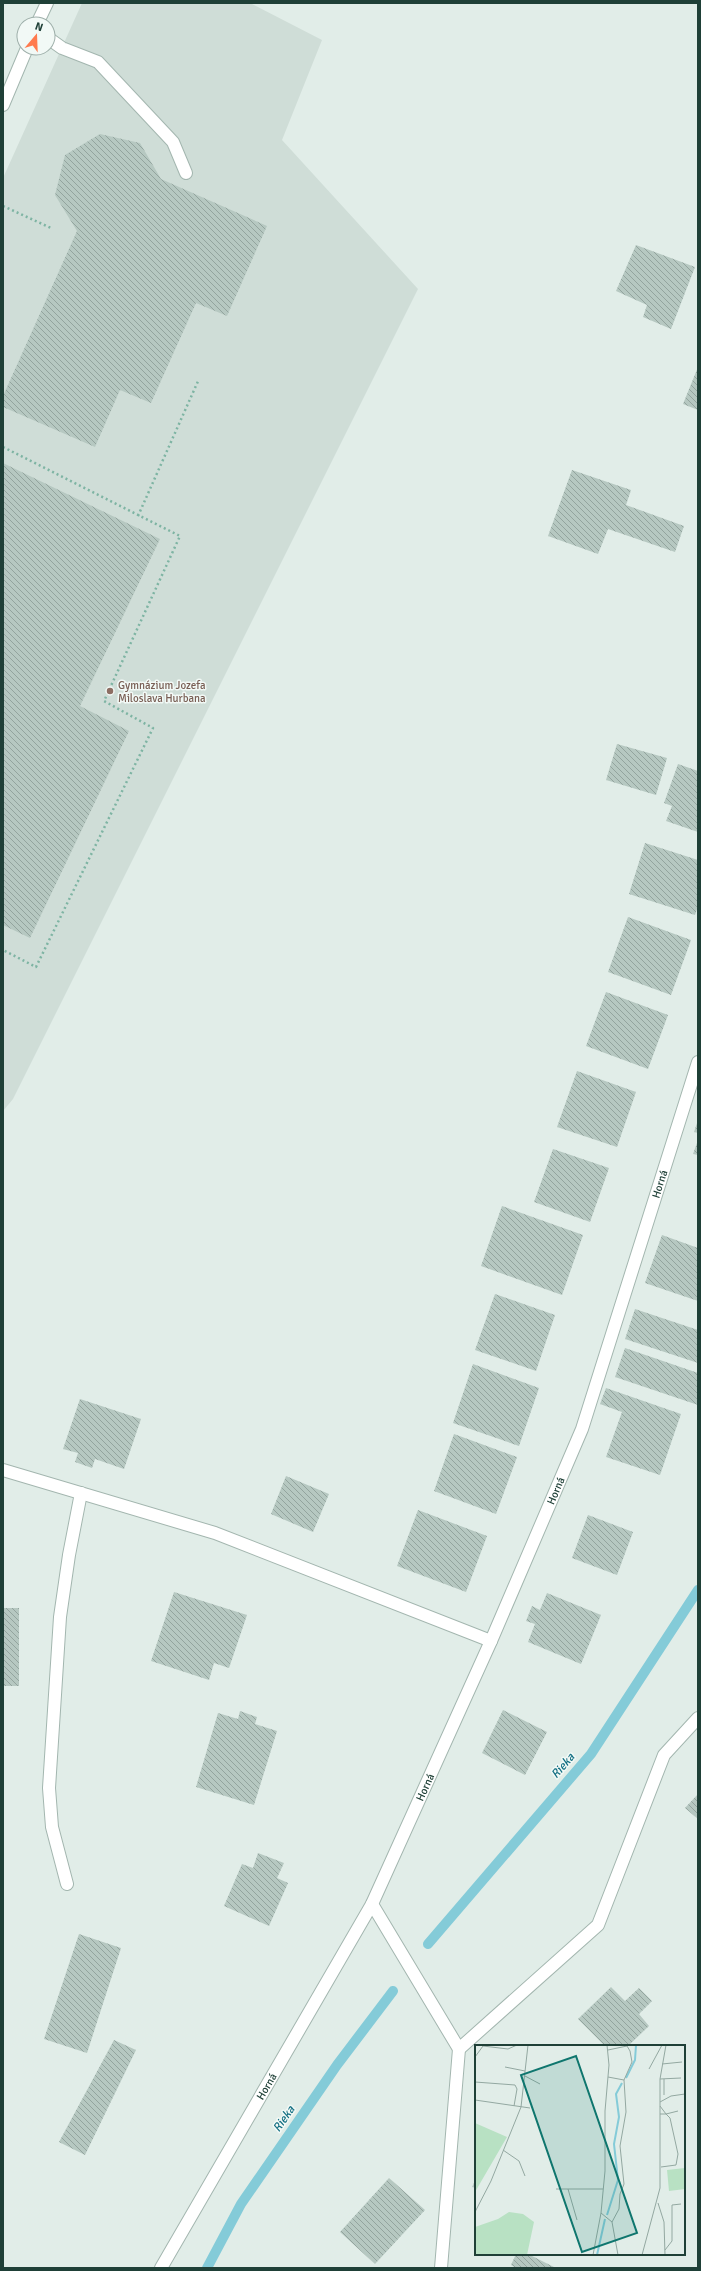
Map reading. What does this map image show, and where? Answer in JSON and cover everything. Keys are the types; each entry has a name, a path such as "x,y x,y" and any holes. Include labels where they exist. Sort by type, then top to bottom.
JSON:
{"street":[{"path":"41,16 47,3"},
{"path":"56,44 62,48 98,62 173,142 186,173"},
{"path":"3,105 24,56"},
{"name":"Horná","path":"161,2268 372,1904 491,1641 582,1429 698,1062"},
{"path":"3,1470 215,1533 491,1641"},
{"path":"67,1884 52,1827 49,1788 60,1617 69,1555 81,1493"},
{"path":"459,2049 598,1924 664,1755 698,1718"},
{"path":"372,1904 459,2049 441,2268"}],"path":[{"path":"3,206 51,228"},
{"path":"138,516 199,379"},
{"path":"3,448 180,536 104,701 153,728 36,967 3,950"}],"shaded area":[{"name":"Gymnázium Jozefa Miloslava Hurbana","path":"82,3 250,3 322,40 282,140 418,289 13,1099 3,1111 3,178"}],"building":[{"path":"100,134 140,143 161,179 267,226 227,316 196,303 151,403 120,390 95,447 3,407 3,396 77,231 55,195 65,155"},
{"path":"636,245 695,267 671,329 643,317 647,305 616,291"},
{"path":"698,367 698,410 683,404"},
{"path":"3,463 160,539 80,706 129,731 30,938 3,925"},
{"path":"572,470 631,490 626,505 684,526 675,552 608,529 598,554 548,536"},
{"path":"617,744 667,758 656,795 606,780"},
{"path":"678,764 698,771 698,832 666,821 672,806 664,803"},
{"path":"645,843 698,860 698,906 695,915 629,894"},
{"path":"628,917 691,940 671,995 608,972"},
{"path":"606,992 668,1015 648,1069 586,1046"},
{"path":"577,1071 636,1092 617,1147 557,1127"},
{"path":"698,1120 698,1133 694,1132"},
{"path":"698,1140 698,1155 693,1154"},
{"path":"553,1149 609,1168 590,1222 534,1202"},
{"path":"502,1206 583,1235 562,1295 481,1266"},
{"path":"662,1235 698,1248 698,1301 645,1283"},
{"path":"495,1294 555,1315 536,1371 475,1350"},
{"path":"635,1309 698,1330 698,1363 625,1339"},
{"path":"625,1348 698,1373 698,1405 615,1377"},
{"path":"473,1364 539,1388 519,1446 453,1423"},
{"path":"606,1388 681,1414 660,1475 606,1457 622,1412 600,1404"},
{"path":"80,1399 141,1419 124,1469 95,1459 92,1468 75,1462 78,1453 63,1449"},
{"path":"454,1434 517,1457 496,1514 434,1491"},
{"path":"286,1476 329,1494 313,1532 271,1514"},
{"path":"418,1510 487,1536 466,1592 397,1566"},
{"path":"588,1515 633,1532 617,1575 572,1558"},
{"path":"174,1592 247,1615 229,1668 214,1663 209,1680 151,1661"},
{"path":"547,1593 601,1615 581,1664 528,1642 535,1624 526,1621 532,1606 540,1610"},
{"path":"3,1608 19,1608 19,1686 3,1686"},
{"path":"503,1710 547,1732 525,1775 482,1753"},
{"path":"240,1711 257,1717 255,1724 277,1731 254,1805 196,1787 218,1713 238,1719"},
{"path":"698,1794 698,1819 685,1808"},
{"path":"258,1853 284,1863 277,1878 288,1883 269,1926 224,1906 242,1864 253,1868"},
{"path":"79,1934 121,1948 87,2053 44,2039"},
{"path":"611,1987 625,2001 639,1988 652,2001 639,2014 649,2026 629,2045 604,2045 578,2019"},
{"path":"114,2040 136,2050 85,2155 59,2142"},
{"path":"389,2178 425,2210 375,2264 340,2232"},
{"path":"475,2181 475,2188 472,2187"},
{"path":"516,2255 530,2255 556,2268 516,2268 511,2265"}],"waterway":[{"name":"Rieka","path":"428,1944 591,1754 698,1590"},
{"name":"Rieka","path":"207,2268 241,2204 337,2065 393,1991"}],"place":[{"name":"Gymnázium Jozefa Miloslava Hurbana","path":"110,691"}]}
